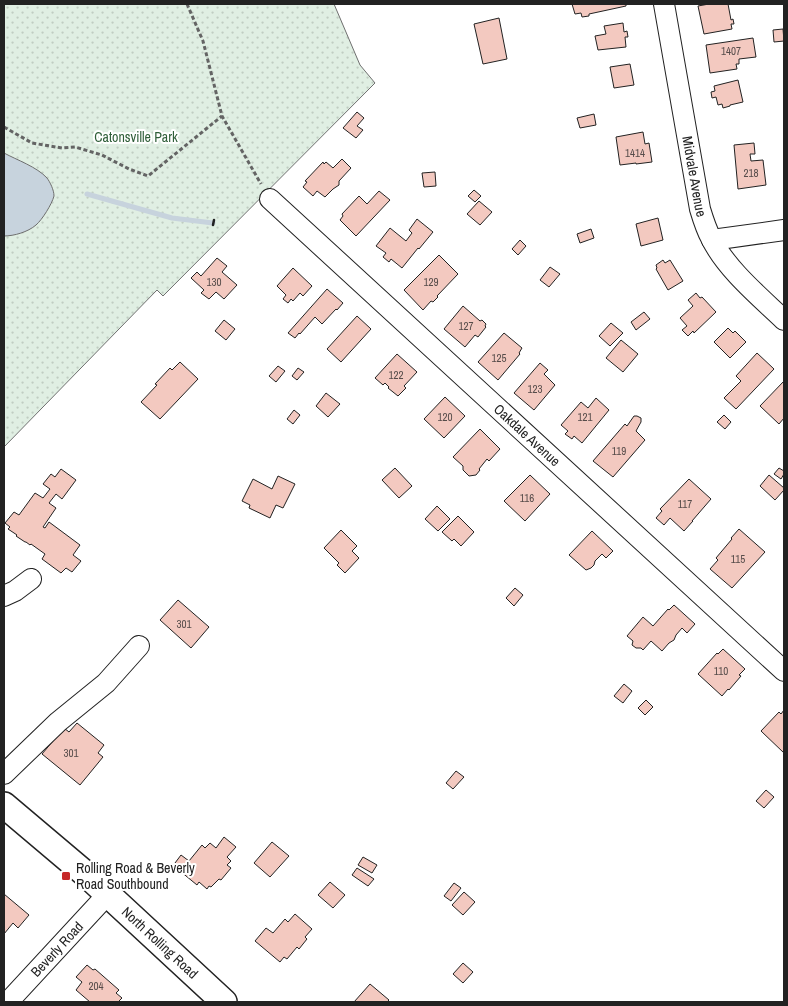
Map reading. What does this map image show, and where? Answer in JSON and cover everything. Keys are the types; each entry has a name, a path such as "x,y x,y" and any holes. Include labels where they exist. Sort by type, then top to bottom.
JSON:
{"main road":[{"name":"North Rolling Road","path":"4,805 88,876 224,1002"}],"street":[{"name":"Midvale Avenue","path":"664,4 700,209 705,226 724,259 784,320"},
{"name":"Oakdale Avenue","path":"270,199 784,671"},
{"path":"712,240 784,230"},
{"path":"4,596 16,591 32,579"},
{"path":"4,774 58,722 106,683 139,646"},
{"name":"Beverly Road","path":"8,1002 107,895"}],"path":[{"path":"187,4 203,41 222,116 270,199"},
{"path":"4,127 32,143 62,148 75,147 102,155 129,169 148,176 222,116"}],"green space":[{"name":"Catonsville Park","path":"4,4 334,4 360,65 375,83 163,296 157,290 4,447"}],"shaded area":[{"path":"4,153 43,174 51,184 54,196 46,212 36,225 21,233 4,236"}],"building":[{"path":"572,4 626,4 626,6 582,17 581,13 575,14"},
{"path":"728,4 731,20 733,19 734,24 731,24 732,29 704,34 698,6"},
{"path":"499,18 507,59 483,64 474,24"},
{"path":"623,23 624,32 627,31 628,37 625,37 626,47 598,50 595,36 606,34 604,26"},
{"path":"783,29 784,41 774,42 773,30"},
{"path":"753,38 756,57 739,59 739,64 736,64 737,69 710,73 706,45"},
{"path":"630,64 634,85 614,88 610,67"},
{"path":"738,80 743,102 723,108 722,104 718,105 716,97 712,98 711,92 715,91 714,86"},
{"path":"357,112 364,118 357,126 363,130 356,138 343,128"},
{"path":"594,114 596,125 580,128 577,118"},
{"path":"643,132 645,144 649,143 652,162 620,165 616,137"},
{"path":"754,143 755,154 750,154 751,161 763,160 766,185 738,189 734,145"},
{"path":"342,159 351,168 339,181 339,185 325,197 317,191 313,196 303,187 307,182 305,181 323,162 324,164 326,162 333,168"},
{"path":"435,172 436,186 424,187 422,173"},
{"path":"474,190 481,196 475,202 468,196"},
{"path":"379,191 390,200 356,236 340,220 343,216 342,214 359,196 367,204"},
{"path":"479,201 492,212 480,225 467,214"},
{"path":"658,218 663,240 641,246 636,224"},
{"path":"417,219 433,232 402,268 391,259 389,262 383,257 386,253 376,246 390,228 406,241 412,233 409,230"},
{"path":"591,229 594,238 580,243 577,234"},
{"path":"520,240 526,246 518,255 512,249"},
{"path":"439,255 458,274 438,297 433,302 431,301 423,310 404,290"},
{"path":"217,258 227,266 222,272 237,285 224,299 216,292 209,299 201,293 204,290 191,278 197,272 201,276"},
{"path":"663,260 665,263 670,260 683,281 668,290 656,269 656,265"},
{"path":"550,267 560,274 549,287 540,280"},
{"path":"293,268 312,286 303,296 300,293 293,301 291,299 288,303 283,299 286,295 277,286"},
{"path":"327,289 343,303 337,310 322,324 315,317 295,338 288,333"},
{"path":"696,293 716,312 694,333 693,331 688,336 682,330 687,326 680,318 693,306 688,300"},
{"path":"463,306 486,324 486,327 478,337 475,335 465,347 444,329"},
{"path":"644,312 650,319 636,330 631,322"},
{"path":"357,316 371,329 341,362 327,349"},
{"path":"224,320 235,329 226,340 215,331"},
{"path":"611,323 623,333 610,346 599,336"},
{"path":"728,328 733,333 735,331 746,342 730,358 714,342"},
{"path":"504,333 522,348 520,354 498,380 478,362"},
{"path":"621,340 638,354 623,372 606,358"},
{"path":"757,353 774,369 736,409 724,398 741,381 736,376"},
{"path":"397,354 417,372 404,386 406,388 398,396 385,383 383,385 375,378"},
{"path":"180,362 198,379 160,419 141,402 170,368 172,370"},
{"path":"540,363 548,370 544,374 555,385 534,410 514,393"},
{"path":"278,366 285,371 276,382 269,376"},
{"path":"298,368 304,372 297,380 292,376"},
{"path":"784,381 784,418 779,424 760,406"},
{"path":"326,393 340,404 328,417 316,406"},
{"path":"445,397 465,416 444,438 424,419"},
{"path":"596,398 609,410 582,443 574,436 572,439 565,434 568,431 561,425 581,402 588,408"},
{"path":"294,410 300,415 293,424 287,419"},
{"path":"724,415 731,422 725,429 717,422"},
{"path":"634,416 641,418 636,431 645,440 613,477 593,461 625,424 627,426"},
{"path":"480,429 500,449 489,461 487,459 476,475 469,476 463,470 463,466 453,457"},
{"path":"395,468 412,486 399,498 382,480"},
{"path":"779,468 784,471 781,479 774,474"},
{"path":"61,469 76,480 62,499 56,494 49,503 56,508 43,527 45,528 49,522 80,545 73,555 81,561 72,572 66,568 61,573 42,559 45,554 16,536 8,529 10,527 5,523 14,512 19,515 35,493 43,498 50,489 43,484 51,474 55,477"},
{"path":"530,475 550,494 525,521 504,501"},
{"path":"769,475 784,488 775,500 760,486"},
{"path":"278,476 295,484 283,508 276,505 270,518 249,508 250,505 242,501 253,479 272,489"},
{"path":"689,479 711,499 684,531 670,518 664,525 656,518 662,511 660,509"},
{"path":"437,506 450,519 438,531 425,519"},
{"path":"458,516 474,532 461,546 442,532"},
{"path":"739,529 765,552 732,588 710,569 718,560 716,558"},
{"path":"341,530 357,546 352,551 359,558 345,573 337,565 339,563 324,548"},
{"path":"592,531 613,551 606,558 602,554 591,568 586,570 569,555"},
{"path":"515,588 523,595 514,606 506,598"},
{"path":"178,600 209,627 191,648 160,620"},
{"path":"674,605 695,624 687,633 682,628 674,640 662,651 651,641 643,650 632,645 633,641 627,636 643,617 653,626"},
{"path":"723,649 745,669 722,696 698,674"},
{"path":"624,684 632,691 623,703 614,696"},
{"path":"646,700 653,707 645,715 638,708"},
{"path":"784,710 784,753 761,731 779,712 781,714"},
{"path":"77,723 104,745 98,753 103,757 80,785 42,754 64,728 69,732"},
{"path":"456,771 464,777 453,789 446,783"},
{"path":"766,790 774,797 764,808 756,801"},
{"path":"224,837 236,847 227,857 231,861 227,865 231,868 221,880 219,879 207,889 199,882 197,885 180,871 182,869 175,863 181,855 189,861 202,845 205,848 210,843 216,848"},
{"path":"272,842 289,856 270,877 254,863"},
{"path":"363,857 377,865 372,873 358,865"},
{"path":"357,868 374,879 368,886 352,875"},
{"path":"330,882 345,895 333,908 318,895"},
{"path":"454,883 461,888 451,901 444,896"},
{"path":"464,892 475,902 463,915 452,905"},
{"path":"4,894 29,915 18,928 13,923 4,934"},
{"path":"295,914 312,929 305,937 307,939 299,949 297,947 287,959 284,957 280,962 255,941 266,928 273,933 285,919 288,922"},
{"path":"463,963 473,972 463,983 453,974"},
{"path":"87,965 93,970 95,969 119,990 116,993 122,998 118,1002 90,1002 76,990 82,982 76,977"},
{"path":"370,984 389,1000 387,1002 354,1002"}],"waterway":[{"path":"87,194 172,218 213,223"}],"wall":[{"path":"213,225 214,220"}],"place":[{"name":"Rolling Road & Beverly Road Southbound","path":"66,876"}]}
